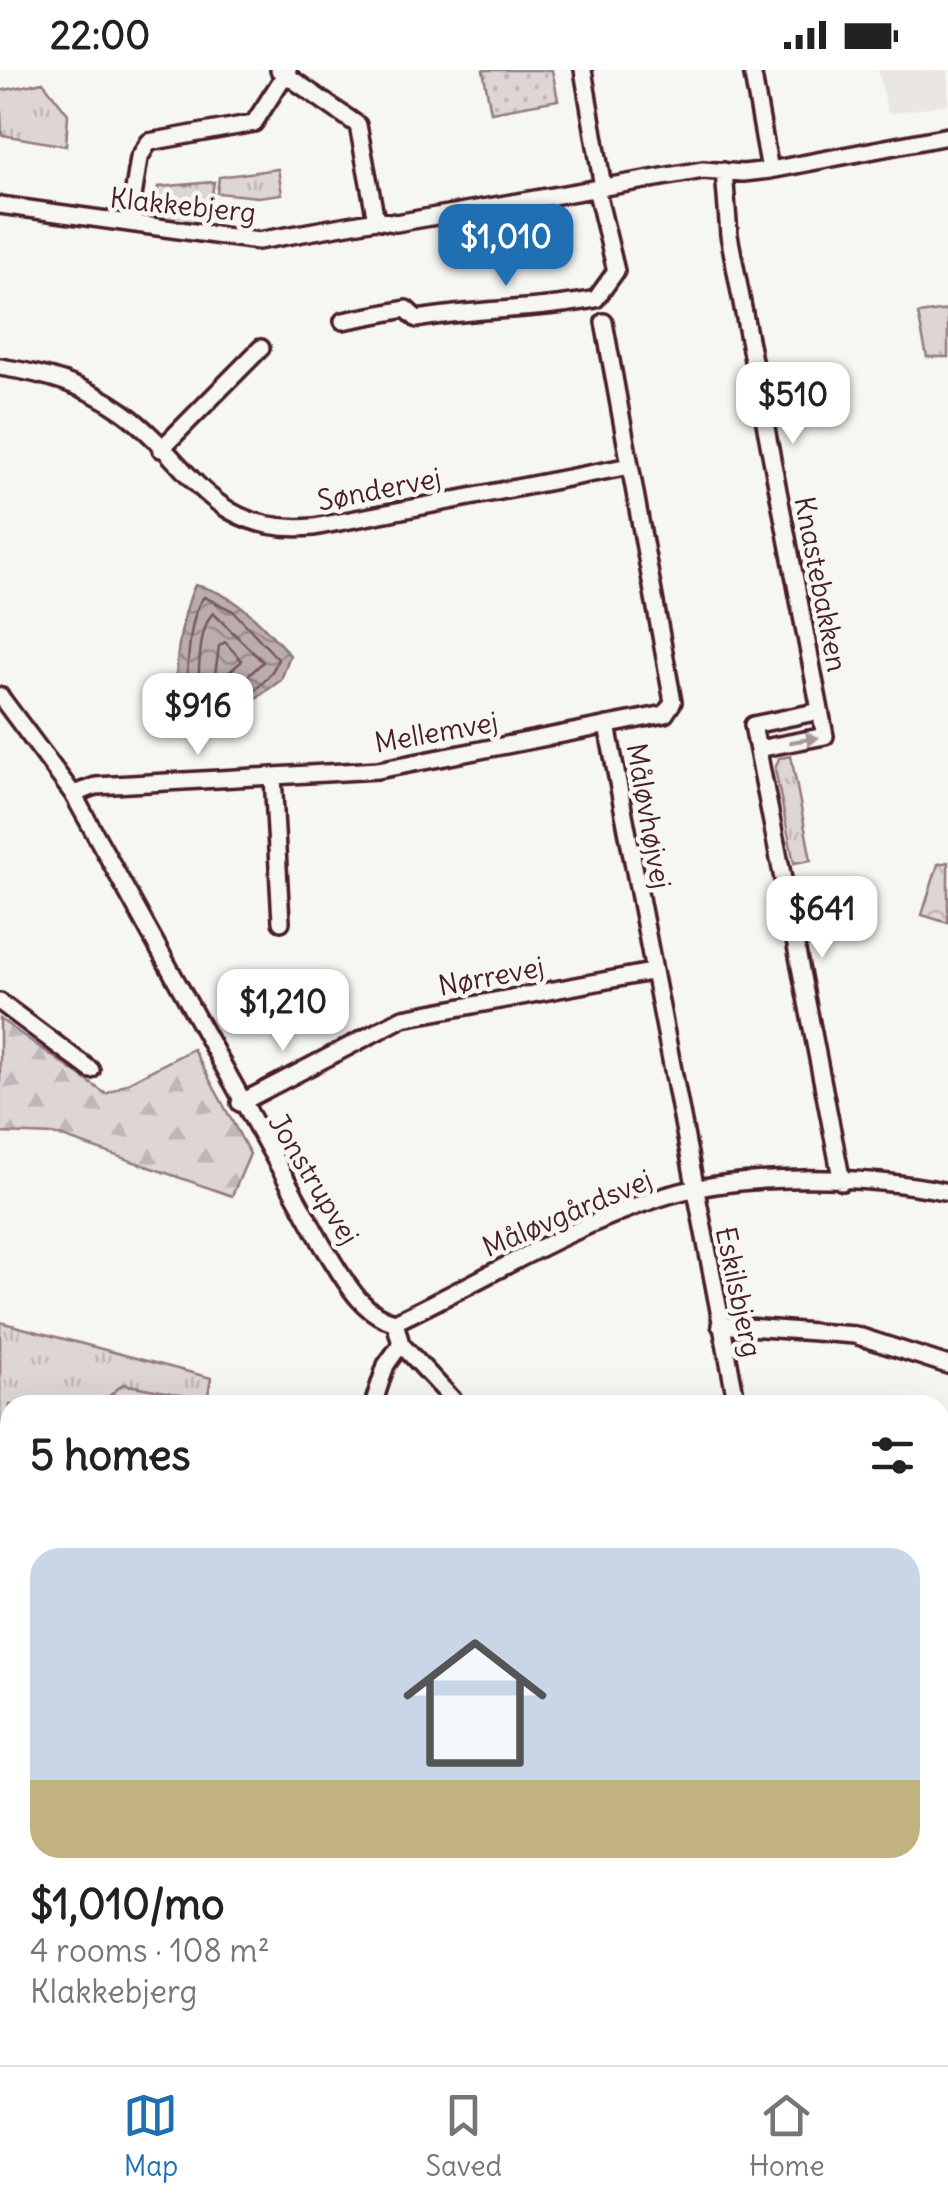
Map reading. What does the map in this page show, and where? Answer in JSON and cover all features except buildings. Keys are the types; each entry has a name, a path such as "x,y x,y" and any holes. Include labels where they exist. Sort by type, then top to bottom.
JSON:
{"street":[{"path":"343,321 406,309 417,318 596,299 616,271 599,187 583,70"},
{"path":"752,70 770,170"},
{"path":"129,223 139,158 149,142 254,124 284,71 358,126 376,220"},
{"name":"Klakkebjerg","path":"0,205 258,241 376,220 396,223 703,170 770,170 948,136"},
{"name":"Knastebakken","path":"724,171 729,236 825,736 758,749 753,725 820,711"},
{"name":"Måløvhøjvej","path":"604,322 672,702 665,714 607,725 692,1190"},
{"path":"161,449 261,348"},
{"name":"Søndervej","path":"0,367 72,382 124,412 188,480 223,507 282,527 302,528 630,466"},
{"name":"Jonstrupvej","path":"0,696 73,794 240,1103 323,1246 364,1307 381,1319 395,1322"},
{"name":"Mellemvej","path":"73,794 96,786 378,770 607,725"},
{"path":"758,749 842,1182"},
{"path":"273,776 280,922"},
{"name":"Nørrevej","path":"240,1103 403,1018 652,972"},
{"path":"0,1002 91,1070"},
{"name":"Måløvgårdsvej","path":"395,1322 570,1235 660,1198 692,1190 842,1182 902,1183 948,1192"},
{"name":"Eskilsbjerg","path":"692,1190 735,1395"},
{"path":"395,1322 402,1344 449,1395"},
{"path":"720,1325 855,1335 948,1364"},
{"path":"376,1395 386,1365 402,1344"}],"shaded area":[{"path":"878,70 948,70 948,104 888,114"}],"green space":[{"path":"483,70 552,70 558,100 491,112"},
{"path":"43,82 68,114 66,146 2,135 0,91"},
{"path":"278,169 282,194 258,197 217,193 219,177"},
{"path":"214,182 207,224 155,218 158,187"},
{"path":"948,310 948,357 927,357 918,314"},
{"path":"791,756 811,860 794,863 775,769 779,758"},
{"path":"948,862 948,923 922,915 938,864"},
{"path":"0,1019 106,1094 193,1049 250,1154 232,1196 57,1135 0,1133"},
{"path":"0,1322 211,1378 208,1395 181,1395 123,1384 110,1395 0,1395"},
{"path":"123,1384 181,1395 110,1395"}],"water":[{"path":"195,585 236,603 290,655 281,680 254,700 250,725 222,734 195,729 184,715 178,695 179,646"}]}
